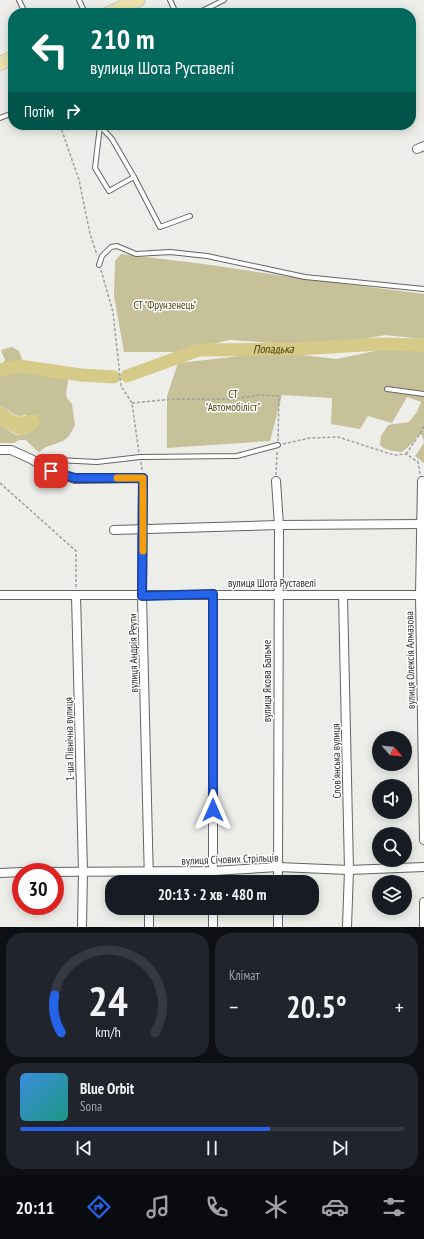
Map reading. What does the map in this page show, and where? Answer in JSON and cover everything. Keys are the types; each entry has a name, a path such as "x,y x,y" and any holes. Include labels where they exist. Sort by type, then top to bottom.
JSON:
{"main road":[{"path":"120,8 138,0"}],"street":[{"path":"0,450 11,450 31,459 51,471 75,478 143,478"},
{"name":"вулиця Андрія Реути","path":"143,478 142,596 149,875"},
{"name":"вулиця Якова Бальме","path":"276,481 279,525 278,875"},
{"name":"вулиця Олексія Алмазова","path":"422,481 424,840"},
{"path":"114,530 279,525 423,524"},
{"path":"213,594 214,875"},
{"name":"вулиця Шота Руставелі","path":"0,595 422,595"},
{"name":"1-ша Північна вулиця","path":"76,595 83,871 82,927"},
{"name":"Словʼянська вулиця","path":"343,595 349,870 347,927"},
{"name":"вулиця Січових Стрільців","path":"64,871 214,871 278,868 349,870 424,867"},
{"path":"0,873 12,872"},
{"path":"424,902 424,927"},
{"path":"149,915 149,927"},
{"path":"213,915 213,927"},
{"path":"278,915 278,927"}],"lane":[{"path":"208,8 224,0"},
{"path":"100,130 95,168 109,191 134,177"},
{"path":"104,130 112,139 134,177 160,228 190,216"},
{"path":"99,264 102,256 111,247 117,246 136,254 170,252 192,254 305,277 424,289"},
{"path":"387,389 424,394"},
{"path":"31,459 97,462 140,456 237,456 278,445"}],"path":[{"path":"62,130 79,180 90,234 113,312 121,386 132,403 143,478"},
{"path":"132,403 174,399 234,399 260,394 279,396 276,481"},
{"path":"406,454 422,431 424,425"},
{"path":"278,445 310,438 338,437 394,455 406,454 418,462 422,481"},
{"path":"0,483 76,551 76,595"}],"green space":[{"name":"СТ \"Фрунзенець\"","path":"121,254 424,294 424,339 385,335 337,344 303,345 230,340 177,352 124,352 114,296 115,261"},
{"path":"12,347 19,351 26,370 34,372 50,369 63,369 68,381 66,394 67,398 72,404 75,425 69,436 63,441 46,447 39,452 26,440 19,440 14,443 0,443 0,425 18,435 24,435 38,426 25,415 15,415 0,406 0,367 5,360 1,351"},
{"name":"СТ \"Автомобіліст\"","path":"424,349 424,443 422,435 418,435 414,442 402,452 387,450 380,445 381,436 388,425 409,422 417,412 421,402 407,397 392,423 368,416 360,429 331,424 332,398 282,395 270,441 167,448 167,396 178,363 275,352 336,359 380,350"},
{"path":"424,443 424,463 415,456"}],"shaded area":[{"path":"0,406 17,416 37,415 41,423 29,433 18,435 0,425"}],"waterway":[{"name":"Попадька","path":"127,376 199,350 297,349 380,344 424,345"},
{"name":"Попадька","path":"0,370 19,366 81,375 114,377"}],"slow traffic":[{"path":"117,478 143,478 143,551"}],"route":[{"path":"51,471 75,478 143,478 142,596 213,594 213,810"}]}
